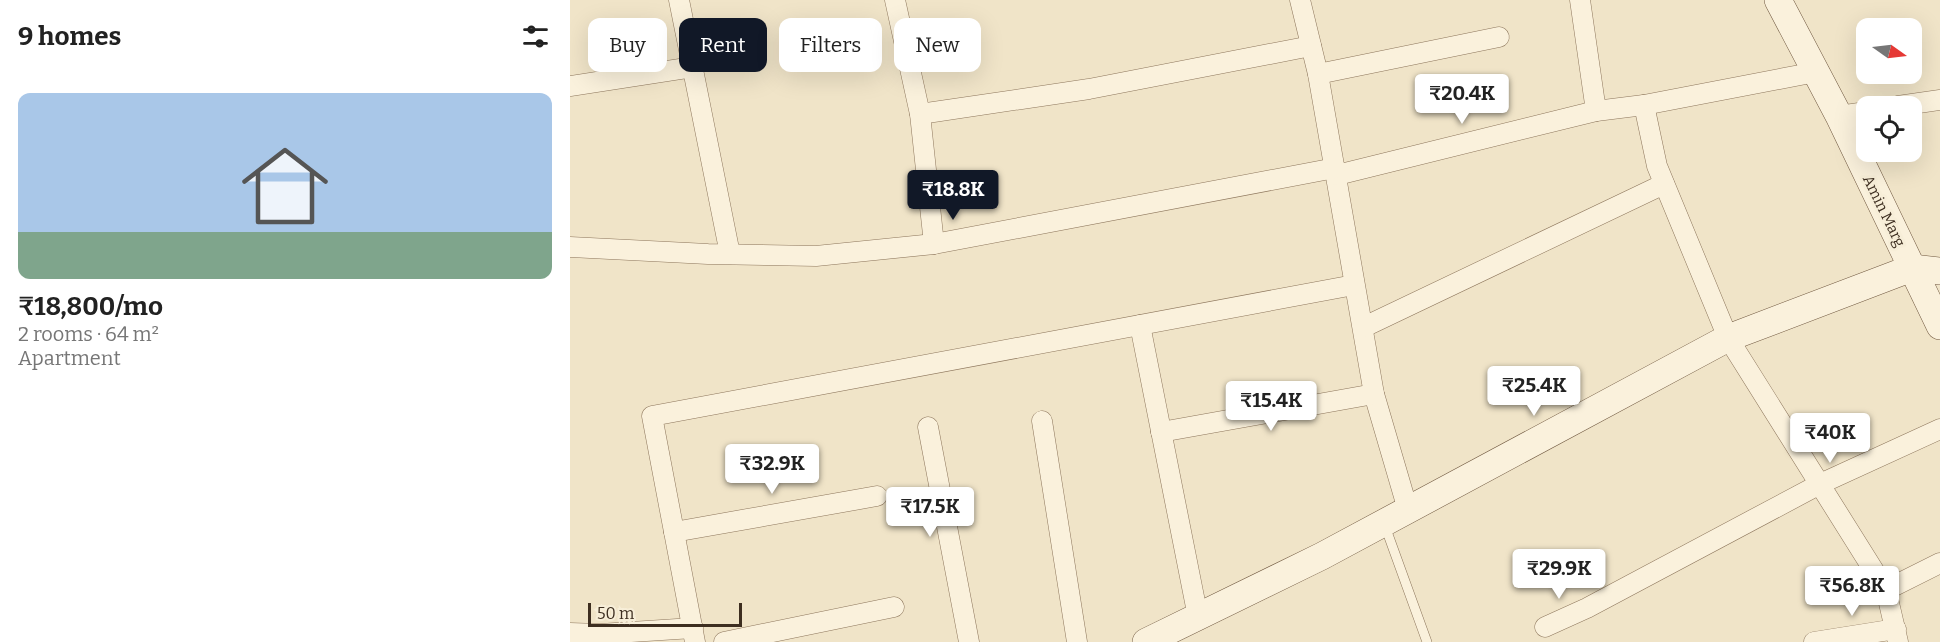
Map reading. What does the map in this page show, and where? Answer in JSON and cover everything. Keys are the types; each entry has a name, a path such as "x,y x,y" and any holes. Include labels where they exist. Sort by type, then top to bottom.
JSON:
{"main road":[{"name":"Amin Marg","path":"1778,0 1839,116 1940,326"},
{"path":"1146,642 1322,556 1728,338 1912,268 1940,271"}],"street":[{"path":"679,0 683,18"},
{"path":"895,0 920,114 934,244"},
{"path":"1300,0 1318,74 1374,394 1408,510"},
{"path":"1580,0 1596,111"},
{"path":"1318,74 1499,37"},
{"path":"920,114 1089,89 1311,46"},
{"path":"570,86 679,69"},
{"path":"694,72 730,254"},
{"path":"570,247 816,256 934,244 1336,171 1596,111 1644,105 1816,72"},
{"path":"1922,103 1940,100"},
{"path":"1644,105 1656,166 1728,338 1886,590 1897,635 1814,642"},
{"path":"1839,116 1856,113"},
{"path":"1364,327 1664,184"},
{"path":"570,633 694,635 651,416 1354,285"},
{"path":"1140,325 1198,617"},
{"path":"1161,432 1374,394"},
{"path":"1042,421 1077,642"},
{"path":"928,427 969,642"},
{"path":"1545,627 1587,608 1820,484 1940,429"},
{"path":"674,532 877,496"},
{"path":"1886,590 1940,563"},
{"path":"724,642 894,607"}],"lane":[{"path":"1384,523 1427,642"}]}
